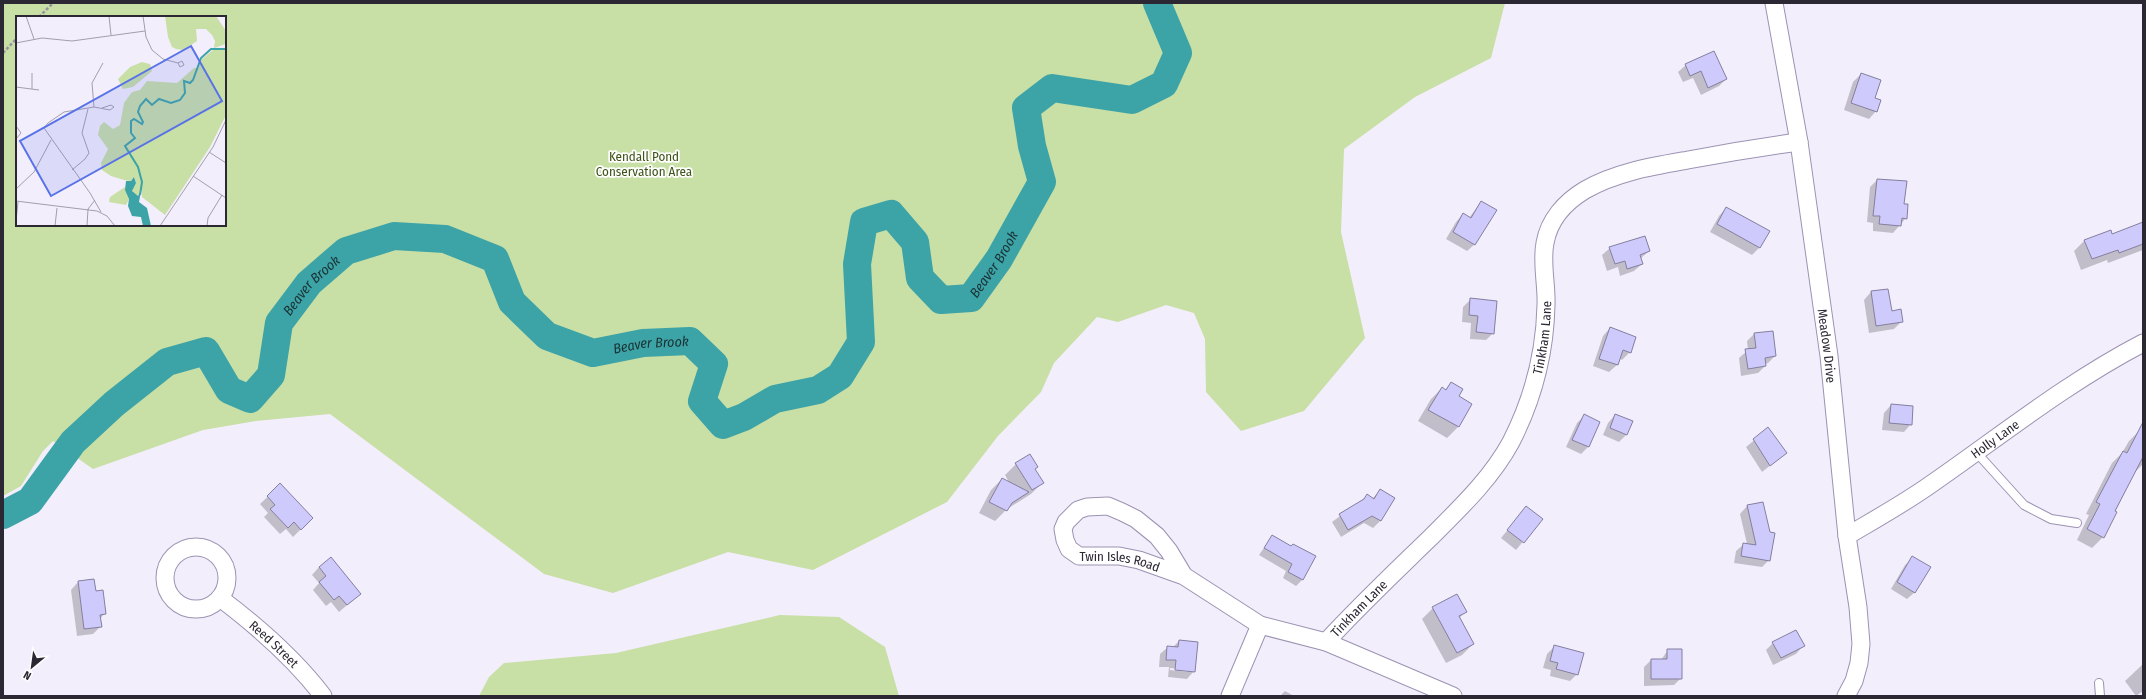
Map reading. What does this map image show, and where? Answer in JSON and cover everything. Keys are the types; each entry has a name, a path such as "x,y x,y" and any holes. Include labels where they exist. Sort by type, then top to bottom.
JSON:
{"street":[{"name":"Meadow Drive","path":"1774,3 1799,142 1829,356 1847,536 1858,607 1861,644 1859,663 1848,692"},
{"name":"Tinkham Lane","path":"1326,642 1469,499 1502,457 1511,442 1526,409 1535,382 1544,339 1546,303 1544,244 1552,220 1571,200 1585,190 1618,176 1652,166 1799,142"},
{"name":"Holly Lane","path":"1847,536 1926,488 2070,386 2143,342"},
{"name":"Twin Isles Road","path":"1184,576 1169,551 1157,536 1136,519 1122,512 1108,506 1087,507 1078,510 1066,522 1063,530 1065,540 1069,549 1079,556 1119,556 1139,560 1184,576 1260,625 1326,642 1453,696"},
{"name":"Reed Street","path":"220,598 242,615 285,655 323,696"},
{"path":"1230,696 1260,625"}],"lane":[{"path":"1976,452 2024,504 2051,519 2077,523"},
{"path":"2099,683 2100,696"}],"path":[{"path":"40,16 53,3"},
{"path":"3,53 16,39"}],"green space":[{"name":"Kendall Pond Conservation Area","path":"3,3 1505,3 1491,58 1415,97 1344,149 1341,232 1365,338 1304,411 1241,431 1206,392 1205,339 1194,313 1166,305 1118,322 1097,317 1054,363 1041,392 998,436 947,502 813,570 728,552 613,593 544,574 330,414 256,421 203,430 93,469 53,441 43,451 21,486 3,496"},
{"path":"780,615 839,617 885,647 899,696 479,696 489,677 504,663 616,653"}],"building":[{"path":"1714,51 1727,79 1708,88 1701,71 1690,76 1685,64"},
{"path":"1861,73 1881,80 1875,98 1881,100 1877,112 1851,103"},
{"path":"1877,179 1907,181 1904,204 1908,204 1907,219 1902,218 1901,226 1879,224 1880,216 1873,216"},
{"path":"1481,201 1497,210 1475,245 1453,232 1463,213 1471,218"},
{"path":"1726,207 1770,231 1760,248 1717,224"},
{"path":"2143,222 2143,244 2119,253 2118,250 2092,259 2084,240 2111,230 2112,234"},
{"path":"1645,236 1650,251 1640,255 1643,264 1627,269 1625,261 1615,264 1609,247"},
{"path":"1888,289 1892,311 1901,309 1903,322 1876,326 1871,291"},
{"path":"1470,298 1497,301 1494,334 1476,332 1478,316 1469,315"},
{"path":"1610,327 1636,337 1631,353 1623,350 1618,365 1599,359"},
{"path":"1773,331 1776,356 1765,358 1766,366 1748,369 1745,349 1756,348 1754,333"},
{"path":"1451,382 1463,389 1459,396 1472,404 1459,427 1428,410 1442,387 1446,390"},
{"path":"1891,404 1913,406 1912,425 1889,423"},
{"path":"1584,414 1600,422 1589,447 1572,440"},
{"path":"1615,414 1633,421 1627,435 1610,428"},
{"path":"2143,422 2143,457 2115,511 2117,512 2104,538 2087,529 2100,504 2096,502 2123,451 2127,453"},
{"path":"1768,427 1787,453 1770,466 1753,439"},
{"path":"1030,454 1038,467 1035,469 1044,483 1032,490 1015,463"},
{"path":"1002,478 1029,492 1012,503 1007,511 989,502"},
{"path":"280,483 313,518 301,530 294,522 288,528 270,509 275,505 267,496"},
{"path":"1380,489 1395,498 1381,521 1372,516 1348,530 1339,514 1364,499 1367,494 1374,499"},
{"path":"1763,502 1770,532 1775,533 1770,561 1741,556 1743,543 1756,545 1747,505"},
{"path":"1526,506 1543,519 1524,543 1507,530"},
{"path":"1272,535 1291,546 1293,544 1316,556 1303,580 1288,572 1292,564 1264,548"},
{"path":"1912,556 1931,567 1915,593 1897,582"},
{"path":"331,557 361,594 347,605 339,596 334,600 319,582 326,576 319,567"},
{"path":"94,579 96,591 103,590 106,614 100,615 102,627 84,629 78,581"},
{"path":"1457,594 1467,612 1459,616 1474,644 1457,653 1432,607"},
{"path":"1796,630 1805,646 1781,658 1772,642"},
{"path":"1179,640 1198,642 1195,672 1175,670 1176,660 1166,660 1167,646 1178,647"},
{"path":"1554,645 1584,653 1578,675 1556,669 1558,663 1550,661"},
{"path":"1667,649 1682,649 1682,679 1651,679 1651,659 1667,659"}],"waterway":[{"name":"Beaver Brook","path":"3,515 30,501 73,442 114,404 167,362 206,351 229,390 250,399 271,375 279,323 309,283 346,251 394,236 445,239 495,259 512,302 547,336 593,353 643,343 690,341 714,364 702,401 723,425 744,417 775,399 818,390 840,376 861,342 857,264 864,222 891,214 915,242 920,278 941,300 971,298 999,259 1042,182 1032,146 1026,108 1052,88 1132,100 1164,84 1178,53 1157,3"}]}
